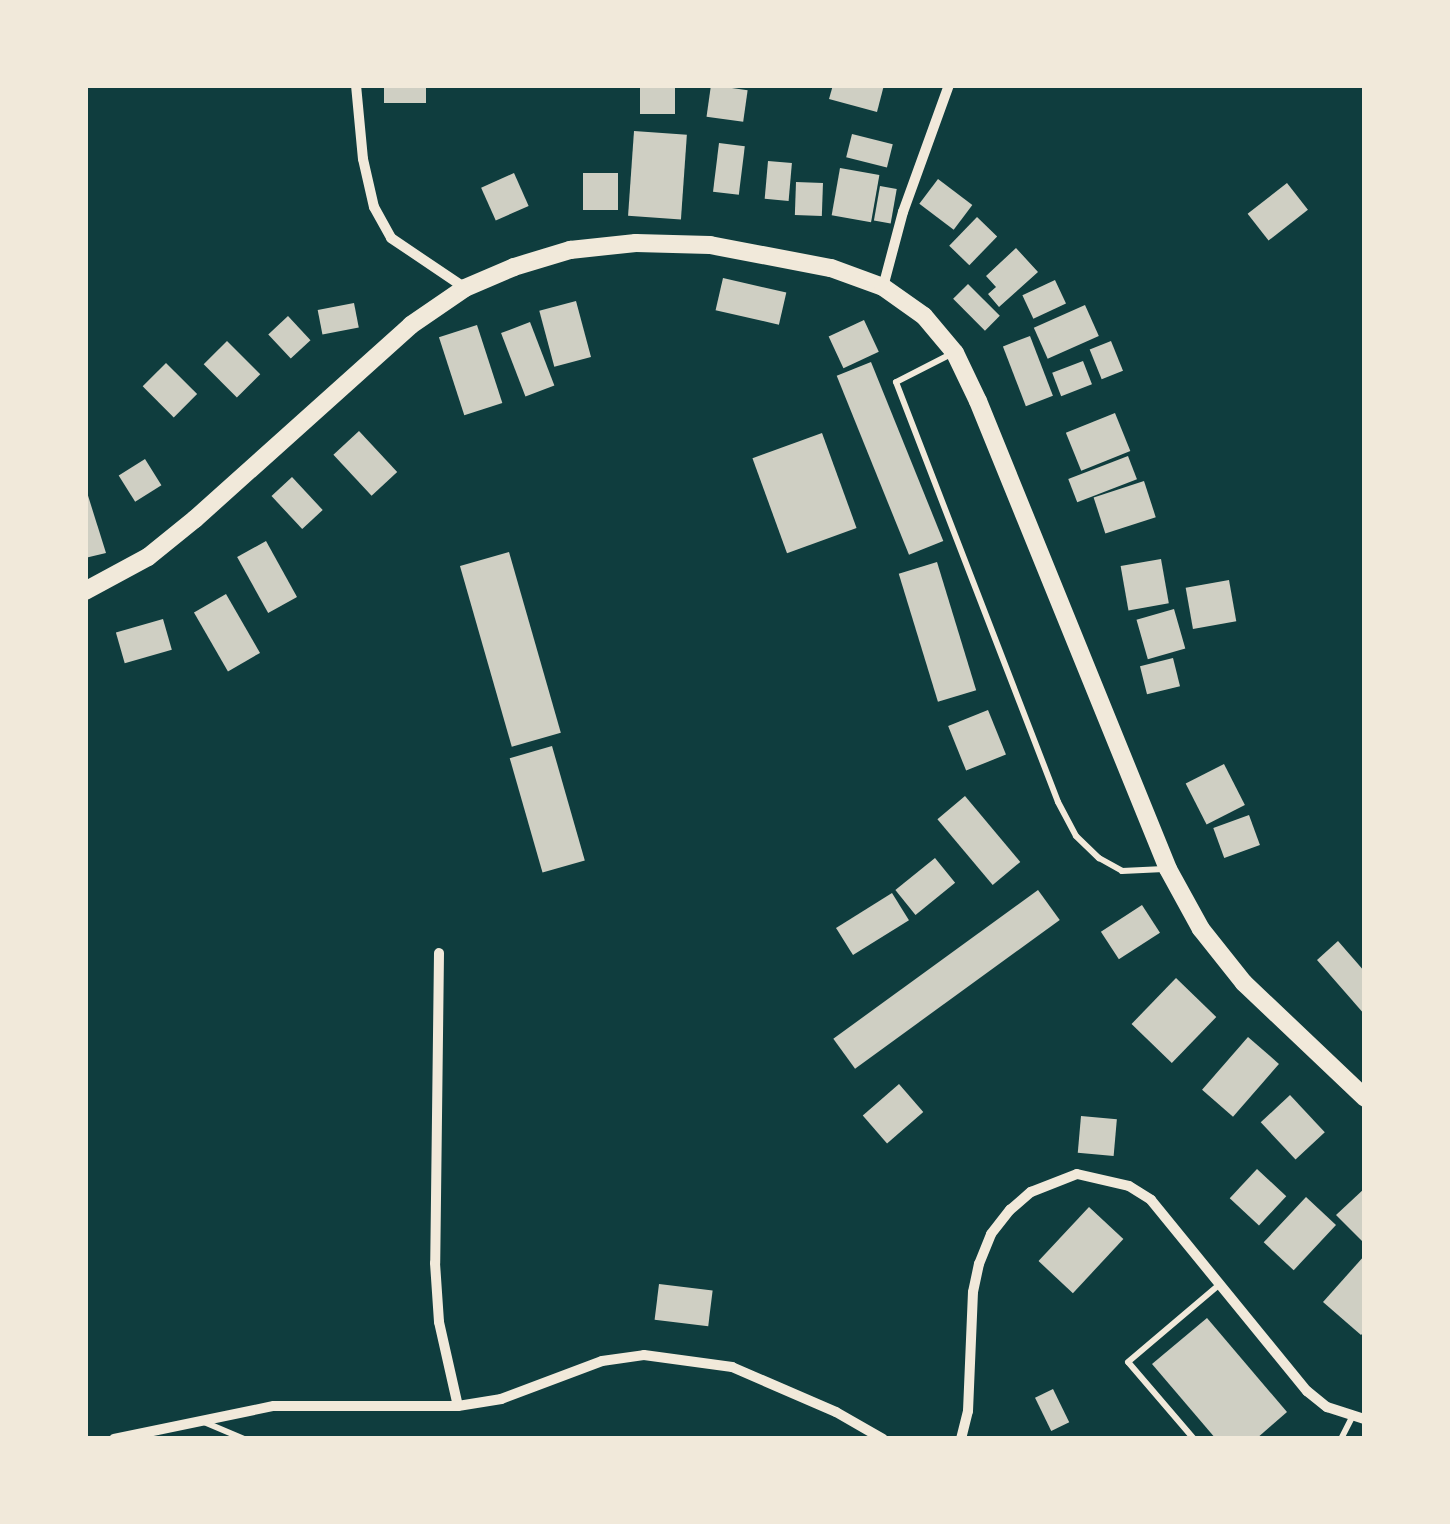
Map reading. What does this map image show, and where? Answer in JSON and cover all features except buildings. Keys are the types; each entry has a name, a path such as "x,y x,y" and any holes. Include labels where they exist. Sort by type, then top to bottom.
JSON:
{"main road":[{"path":"85,591 148,558 411,324 465,288 570,250 636,243 710,245 775,254 883,287 924,316 954,353 1168,868 1201,929 1244,983 1365,1098"}],"street":[{"path":"356,85 363,159 374,207 391,238 465,288"},
{"path":"883,287 910,193 949,85"},
{"path":"440,953 436,1263 439,1322 458,1406"},
{"path":"961,1439 968,1411 978,1264 992,1234 1030,1192 1077,1174 1129,1186 1170,1218 1307,1391 1352,1418 1365,1419"},
{"path":"114,1439 300,1405 458,1406 501,1399 602,1361 644,1355 683,1357 748,1373 836,1412 883,1439"}],"lane":[{"path":"954,353 896,382 1058,802 1076,836 1100,858 1122,871 1168,868"},
{"path":"1194,1439 1128,1362 1220,1283"},
{"path":"1341,1439 1352,1418"},
{"path":"203,1421 244,1439"},
{"path":"186,1425 188,1439"}]}
